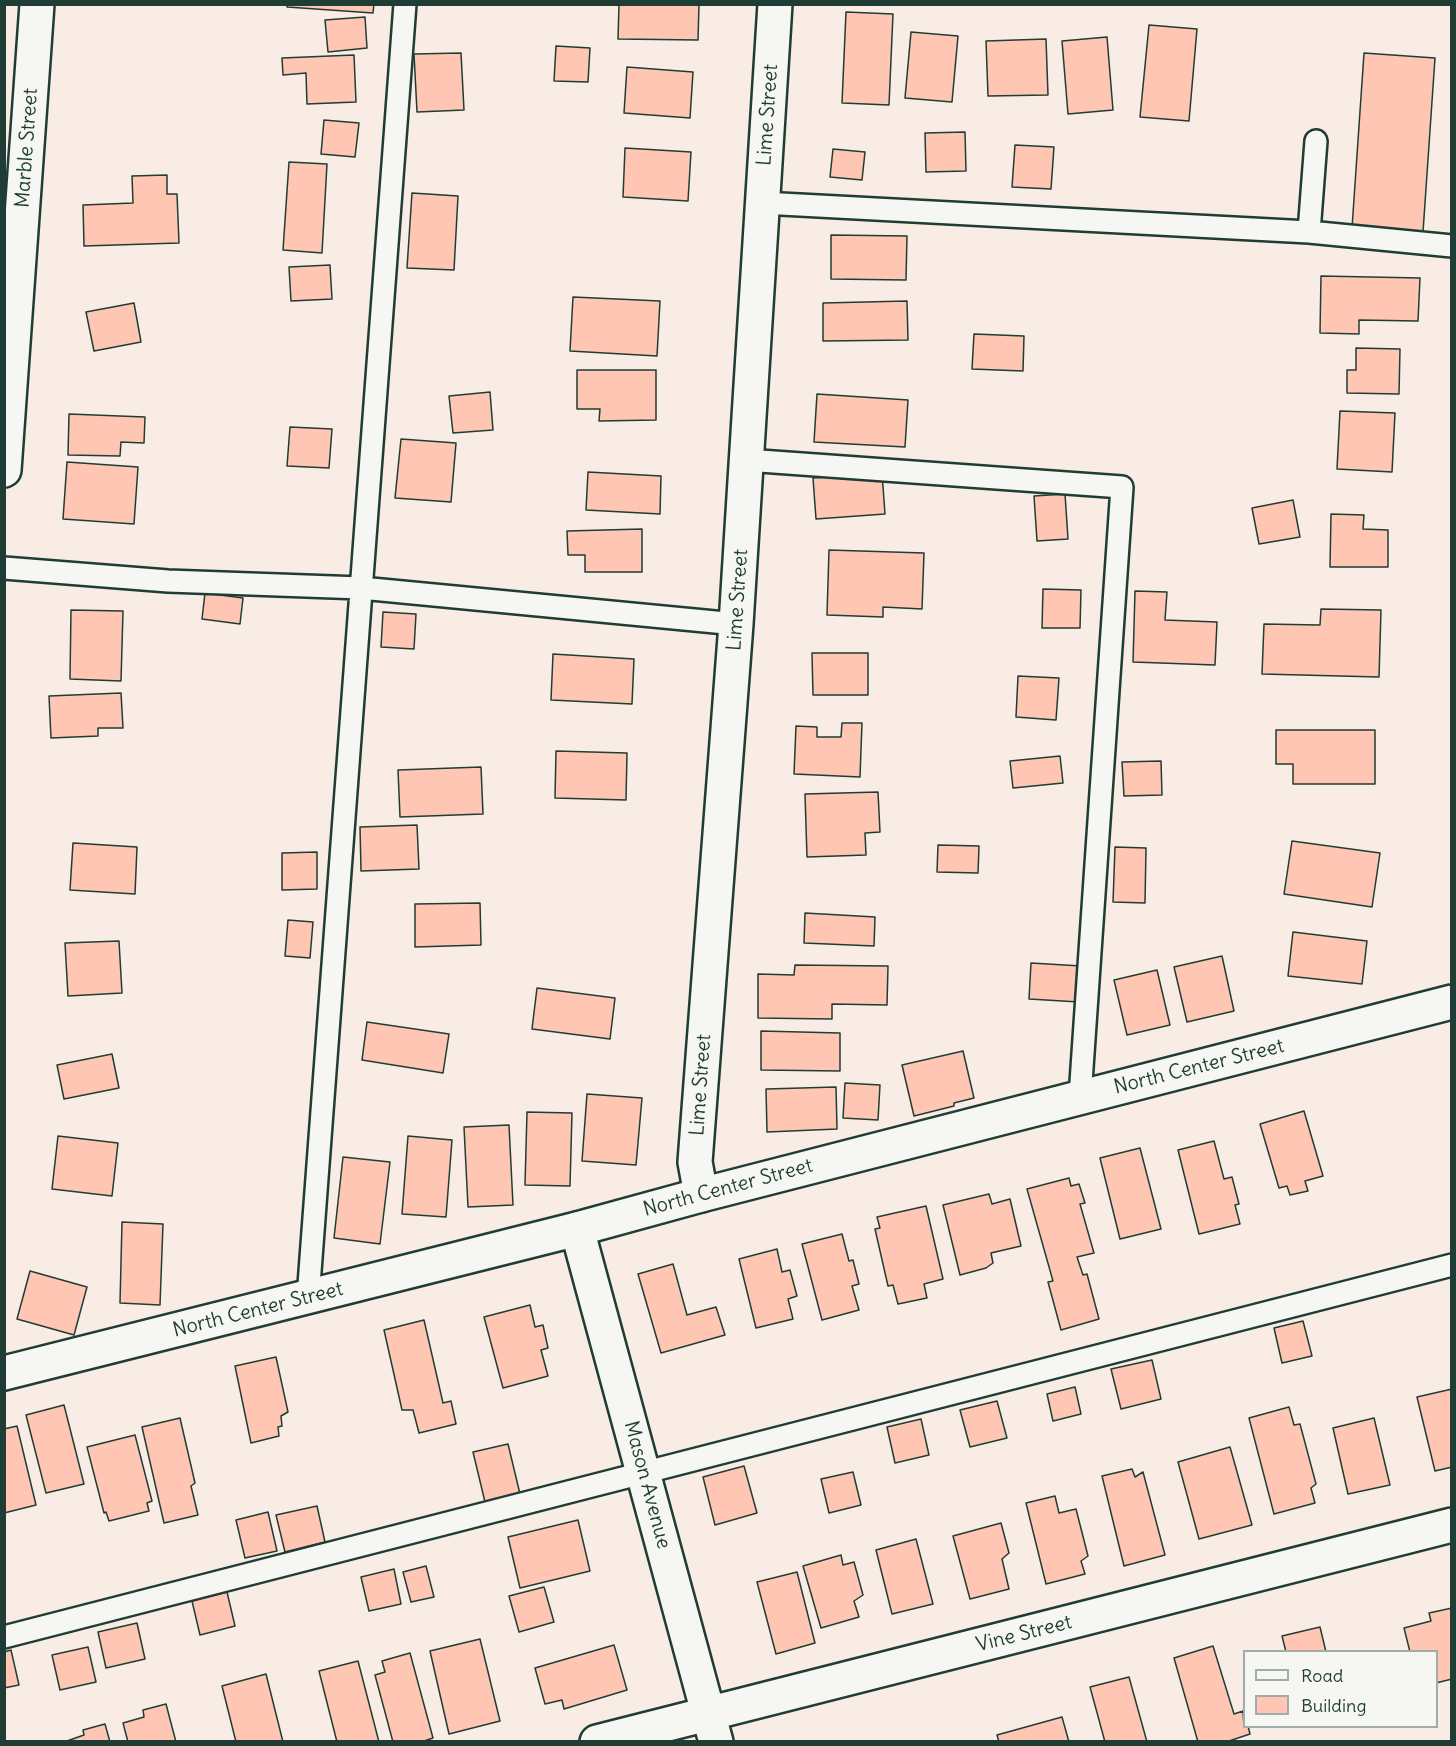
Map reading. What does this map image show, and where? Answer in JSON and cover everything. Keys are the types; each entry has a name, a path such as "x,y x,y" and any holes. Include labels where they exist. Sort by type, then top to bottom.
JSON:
{"street":[{"name":"Marble Street","path":"4,470 37,4"},
{"name":"Lime Street","path":"701,1194 696,1162 736,624 775,4"},
{"name":"North Center Street","path":"4,1374 577,1229 701,1194 1452,1002"},
{"name":"Mason Avenue","path":"577,1229 712,1728"},
{"name":"Vine Street","path":"597,1742 712,1728 1452,1525"}],"lane":[{"path":"308,1298 405,4"},
{"path":"1309,232 1316,141"},
{"path":"762,203 1309,232 1452,246"},
{"path":"746,459 1122,487 1080,1097"},
{"path":"4,568 168,581 361,588 736,624"},
{"path":"4,1636 1452,1265"}],"building":[{"path":"287,4 374,4 373,13 287,7"},
{"path":"619,4 699,4 698,40 618,39"},
{"path":"846,12 893,14 889,105 842,103"},
{"path":"365,17 367,48 328,52 325,20"},
{"path":"1149,25 1197,29 1189,121 1140,117"},
{"path":"911,32 958,36 952,102 905,98"},
{"path":"1107,37 1113,110 1068,114 1062,41"},
{"path":"1046,39 1048,95 988,96 986,41"},
{"path":"556,46 590,48 588,82 554,81"},
{"path":"461,53 464,110 417,112 414,54"},
{"path":"1364,53 1435,58 1423,232 1352,228"},
{"path":"354,55 356,102 307,104 306,73 283,75 282,58"},
{"path":"627,67 693,72 690,118 624,113"},
{"path":"324,120 359,123 355,157 321,154"},
{"path":"965,132 966,171 926,172 925,133"},
{"path":"1015,145 1054,147 1051,189 1012,187"},
{"path":"625,148 691,152 688,201 623,197"},
{"path":"833,149 865,152 862,180 830,177"},
{"path":"289,162 327,164 322,253 283,250"},
{"path":"167,175 167,194 177,194 179,243 84,246 83,205 133,203 132,176"},
{"path":"412,193 458,196 454,270 407,268"},
{"path":"831,235 907,236 906,280 831,279"},
{"path":"330,265 332,299 291,301 289,267"},
{"path":"1321,276 1420,278 1418,321 1359,320 1359,334 1320,333"},
{"path":"573,297 660,301 657,356 570,351"},
{"path":"907,301 908,340 823,341 823,303"},
{"path":"134,303 141,342 94,351 86,312"},
{"path":"974,334 1024,336 1023,371 972,369"},
{"path":"1356,348 1400,349 1399,394 1347,393 1347,370 1356,370"},
{"path":"577,370 656,370 656,420 599,421 600,409 577,409"},
{"path":"490,392 493,430 453,433 449,396"},
{"path":"817,394 908,400 905,447 814,442"},
{"path":"1340,411 1395,413 1392,472 1337,469"},
{"path":"69,414 145,417 144,443 121,442 120,456 68,455"},
{"path":"290,427 332,429 329,468 287,466"},
{"path":"401,439 456,443 451,502 395,498"},
{"path":"67,462 138,467 134,524 63,519"},
{"path":"588,472 661,476 660,514 586,510"},
{"path":"882,473 885,514 816,519 813,478"},
{"path":"1065,494 1068,539 1037,541 1034,496"},
{"path":"1293,500 1300,537 1259,544 1252,508"},
{"path":"1331,514 1364,515 1363,529 1388,530 1388,567 1330,567"},
{"path":"642,529 642,572 585,572 585,555 568,555 567,531"},
{"path":"829,550 924,553 922,609 883,607 883,617 827,615"},
{"path":"1043,589 1081,590 1080,628 1042,628"},
{"path":"1135,591 1167,592 1165,620 1217,622 1215,665 1133,662"},
{"path":"205,593 243,598 240,624 202,619"},
{"path":"1321,609 1381,610 1379,677 1262,674 1264,624 1320,625"},
{"path":"71,610 123,611 121,681 70,679"},
{"path":"383,612 416,614 414,649 381,647"},
{"path":"812,653 868,653 868,695 813,695"},
{"path":"553,654 634,659 632,704 551,700"},
{"path":"1018,676 1059,678 1056,720 1016,717"},
{"path":"121,693 123,728 98,728 98,736 51,738 49,696"},
{"path":"842,723 862,723 860,777 794,774 796,726 817,727 817,737 841,737"},
{"path":"1276,730 1375,730 1375,784 1293,784 1293,764 1276,764"},
{"path":"556,751 627,753 626,800 555,798"},
{"path":"1060,756 1063,783 1013,788 1010,761"},
{"path":"1161,761 1162,795 1124,796 1122,762"},
{"path":"481,767 483,814 400,817 398,770"},
{"path":"878,792 880,832 865,833 866,855 807,857 805,794"},
{"path":"417,825 419,869 361,871 360,827"},
{"path":"1292,841 1380,853 1372,907 1284,894"},
{"path":"73,843 137,847 135,894 70,890"},
{"path":"938,845 979,846 978,873 937,872"},
{"path":"1115,847 1146,848 1145,903 1113,902"},
{"path":"317,852 317,889 282,890 282,853"},
{"path":"480,903 481,945 415,947 415,904"},
{"path":"805,913 875,917 874,946 804,943"},
{"path":"288,920 313,922 310,958 285,956"},
{"path":"1293,932 1367,941 1362,984 1288,976"},
{"path":"119,941 122,993 68,996 65,943"},
{"path":"1222,956 1234,1011 1187,1022 1174,967"},
{"path":"1031,963 1081,966 1079,1002 1029,999"},
{"path":"795,965 888,966 887,1005 832,1004 832,1019 758,1018 758,974 794,975"},
{"path":"1157,970 1170,1025 1127,1035 1114,980"},
{"path":"537,988 615,998 610,1039 532,1029"},
{"path":"367,1022 449,1034 443,1073 362,1060"},
{"path":"761,1031 840,1033 840,1071 761,1070"},
{"path":"963,1051 974,1098 954,1103 954,1106 914,1116 902,1065"},
{"path":"112,1054 119,1088 64,1099 57,1065"},
{"path":"845,1083 880,1085 878,1120 843,1118"},
{"path":"836,1087 837,1129 767,1132 766,1089"},
{"path":"587,1094 642,1098 636,1165 582,1161"},
{"path":"1304,1111 1323,1176 1305,1181 1308,1191 1290,1195 1287,1186 1279,1188 1260,1124"},
{"path":"527,1112 572,1113 570,1186 525,1185"},
{"path":"509,1125 513,1205 468,1207 464,1127"},
{"path":"58,1136 118,1143 112,1196 52,1189"},
{"path":"408,1136 452,1140 446,1217 402,1214"},
{"path":"1214,1141 1224,1179 1232,1177 1239,1204 1235,1205 1240,1224 1199,1234 1178,1150"},
{"path":"1140,1148 1161,1229 1120,1239 1100,1158"},
{"path":"343,1157 390,1162 380,1244 334,1238"},
{"path":"1069,1178 1071,1186 1079,1184 1085,1203 1080,1204 1094,1253 1077,1257 1083,1275 1087,1274 1099,1319 1061,1330 1048,1282 1053,1281 1027,1189"},
{"path":"989,1194 992,1204 1010,1199 1021,1246 991,1253 993,1263 986,1268 960,1275 943,1205"},
{"path":"926,1206 943,1279 924,1284 927,1298 898,1304 893,1285 888,1286 875,1229 880,1228 877,1217"},
{"path":"122,1222 163,1224 160,1305 120,1303"},
{"path":"842,1234 849,1261 853,1260 859,1284 852,1286 859,1310 822,1320 802,1244"},
{"path":"777,1249 782,1272 790,1270 797,1296 788,1299 793,1319 756,1328 739,1259"},
{"path":"673,1264 687,1315 716,1307 725,1335 661,1353 638,1274"},
{"path":"30,1271 87,1287 74,1335 17,1319"},
{"path":"530,1305 535,1327 543,1325 548,1348 541,1350 548,1376 503,1388 484,1317"},
{"path":"424,1320 443,1403 451,1401 456,1424 419,1433 413,1410 402,1410 384,1330"},
{"path":"1303,1321 1312,1356 1282,1363 1274,1328"},
{"path":"276,1357 288,1412 281,1416 282,1426 278,1427 279,1436 251,1443 235,1366"},
{"path":"1152,1360 1161,1399 1121,1409 1111,1369"},
{"path":"1075,1387 1081,1414 1053,1421 1047,1394"},
{"path":"1452,1389 1452,1467 1435,1471 1417,1397"},
{"path":"997,1401 1007,1438 970,1447 960,1410"},
{"path":"64,1405 84,1484 46,1493 26,1415"},
{"path":"1289,1407 1294,1425 1300,1424 1316,1484 1311,1488 1315,1503 1274,1514 1249,1418"},
{"path":"180,1418 195,1483 191,1486 198,1515 164,1523 142,1427"},
{"path":"1374,1418 1390,1485 1348,1494 1333,1428"},
{"path":"921,1419 929,1455 895,1463 887,1427"},
{"path":"17,1426 36,1505 4,1513 4,1429"},
{"path":"135,1435 152,1501 147,1503 149,1511 109,1521 106,1512 104,1513 87,1447"},
{"path":"508,1444 520,1494 485,1502 473,1452"},
{"path":"1230,1447 1252,1525 1199,1539 1178,1462"},
{"path":"744,1466 757,1513 715,1525 703,1477"},
{"path":"1132,1469 1135,1477 1143,1472 1165,1555 1124,1566 1102,1476"},
{"path":"853,1472 861,1505 829,1513 821,1479"},
{"path":"1055,1496 1059,1513 1076,1509 1088,1556 1081,1561 1085,1574 1046,1584 1026,1503"},
{"path":"317,1506 325,1542 285,1552 276,1515"},
{"path":"268,1512 277,1551 245,1558 236,1520"},
{"path":"578,1520 590,1571 520,1588 508,1537"},
{"path":"1001,1523 1009,1553 1002,1559 1009,1589 970,1599 953,1536"},
{"path":"916,1539 933,1604 892,1614 876,1550"},
{"path":"841,1555 843,1565 854,1562 863,1595 854,1601 859,1617 821,1628 803,1566"},
{"path":"426,1566 434,1597 411,1602 403,1572"},
{"path":"394,1569 401,1604 369,1611 361,1577"},
{"path":"797,1572 815,1643 776,1654 757,1582"},
{"path":"544,1587 554,1622 519,1632 509,1596"},
{"path":"227,1592 235,1626 200,1635 192,1601"},
{"path":"1452,1608 1452,1679 1438,1682 1438,1650 1410,1650 1404,1628 1431,1621 1429,1613"},
{"path":"137,1623 145,1659 106,1668 98,1632"},
{"path":"1320,1627 1326,1650 1286,1650 1282,1636"},
{"path":"480,1639 500,1721 449,1734 430,1651"},
{"path":"614,1645 627,1690 564,1709 562,1700 545,1704 535,1668"},
{"path":"1213,1646 1234,1714 1243,1711 1243,1728 1248,1728 1250,1734 1226,1742 1198,1742 1174,1658"},
{"path":"88,1647 96,1682 60,1690 52,1655"},
{"path":"11,1650 19,1685 4,1688 4,1652"},
{"path":"410,1653 433,1738 421,1742 393,1742 375,1675 385,1672 382,1661"},
{"path":"358,1661 379,1742 337,1742 319,1671"},
{"path":"266,1674 283,1742 236,1742 222,1686"},
{"path":"1129,1677 1147,1742 1105,1742 1090,1687"},
{"path":"166,1704 176,1742 128,1742 123,1723 144,1717 143,1710"},
{"path":"1062,1717 1069,1742 999,1742 997,1735"},
{"path":"105,1724 110,1742 64,1742 84,1735 83,1730"}]}
